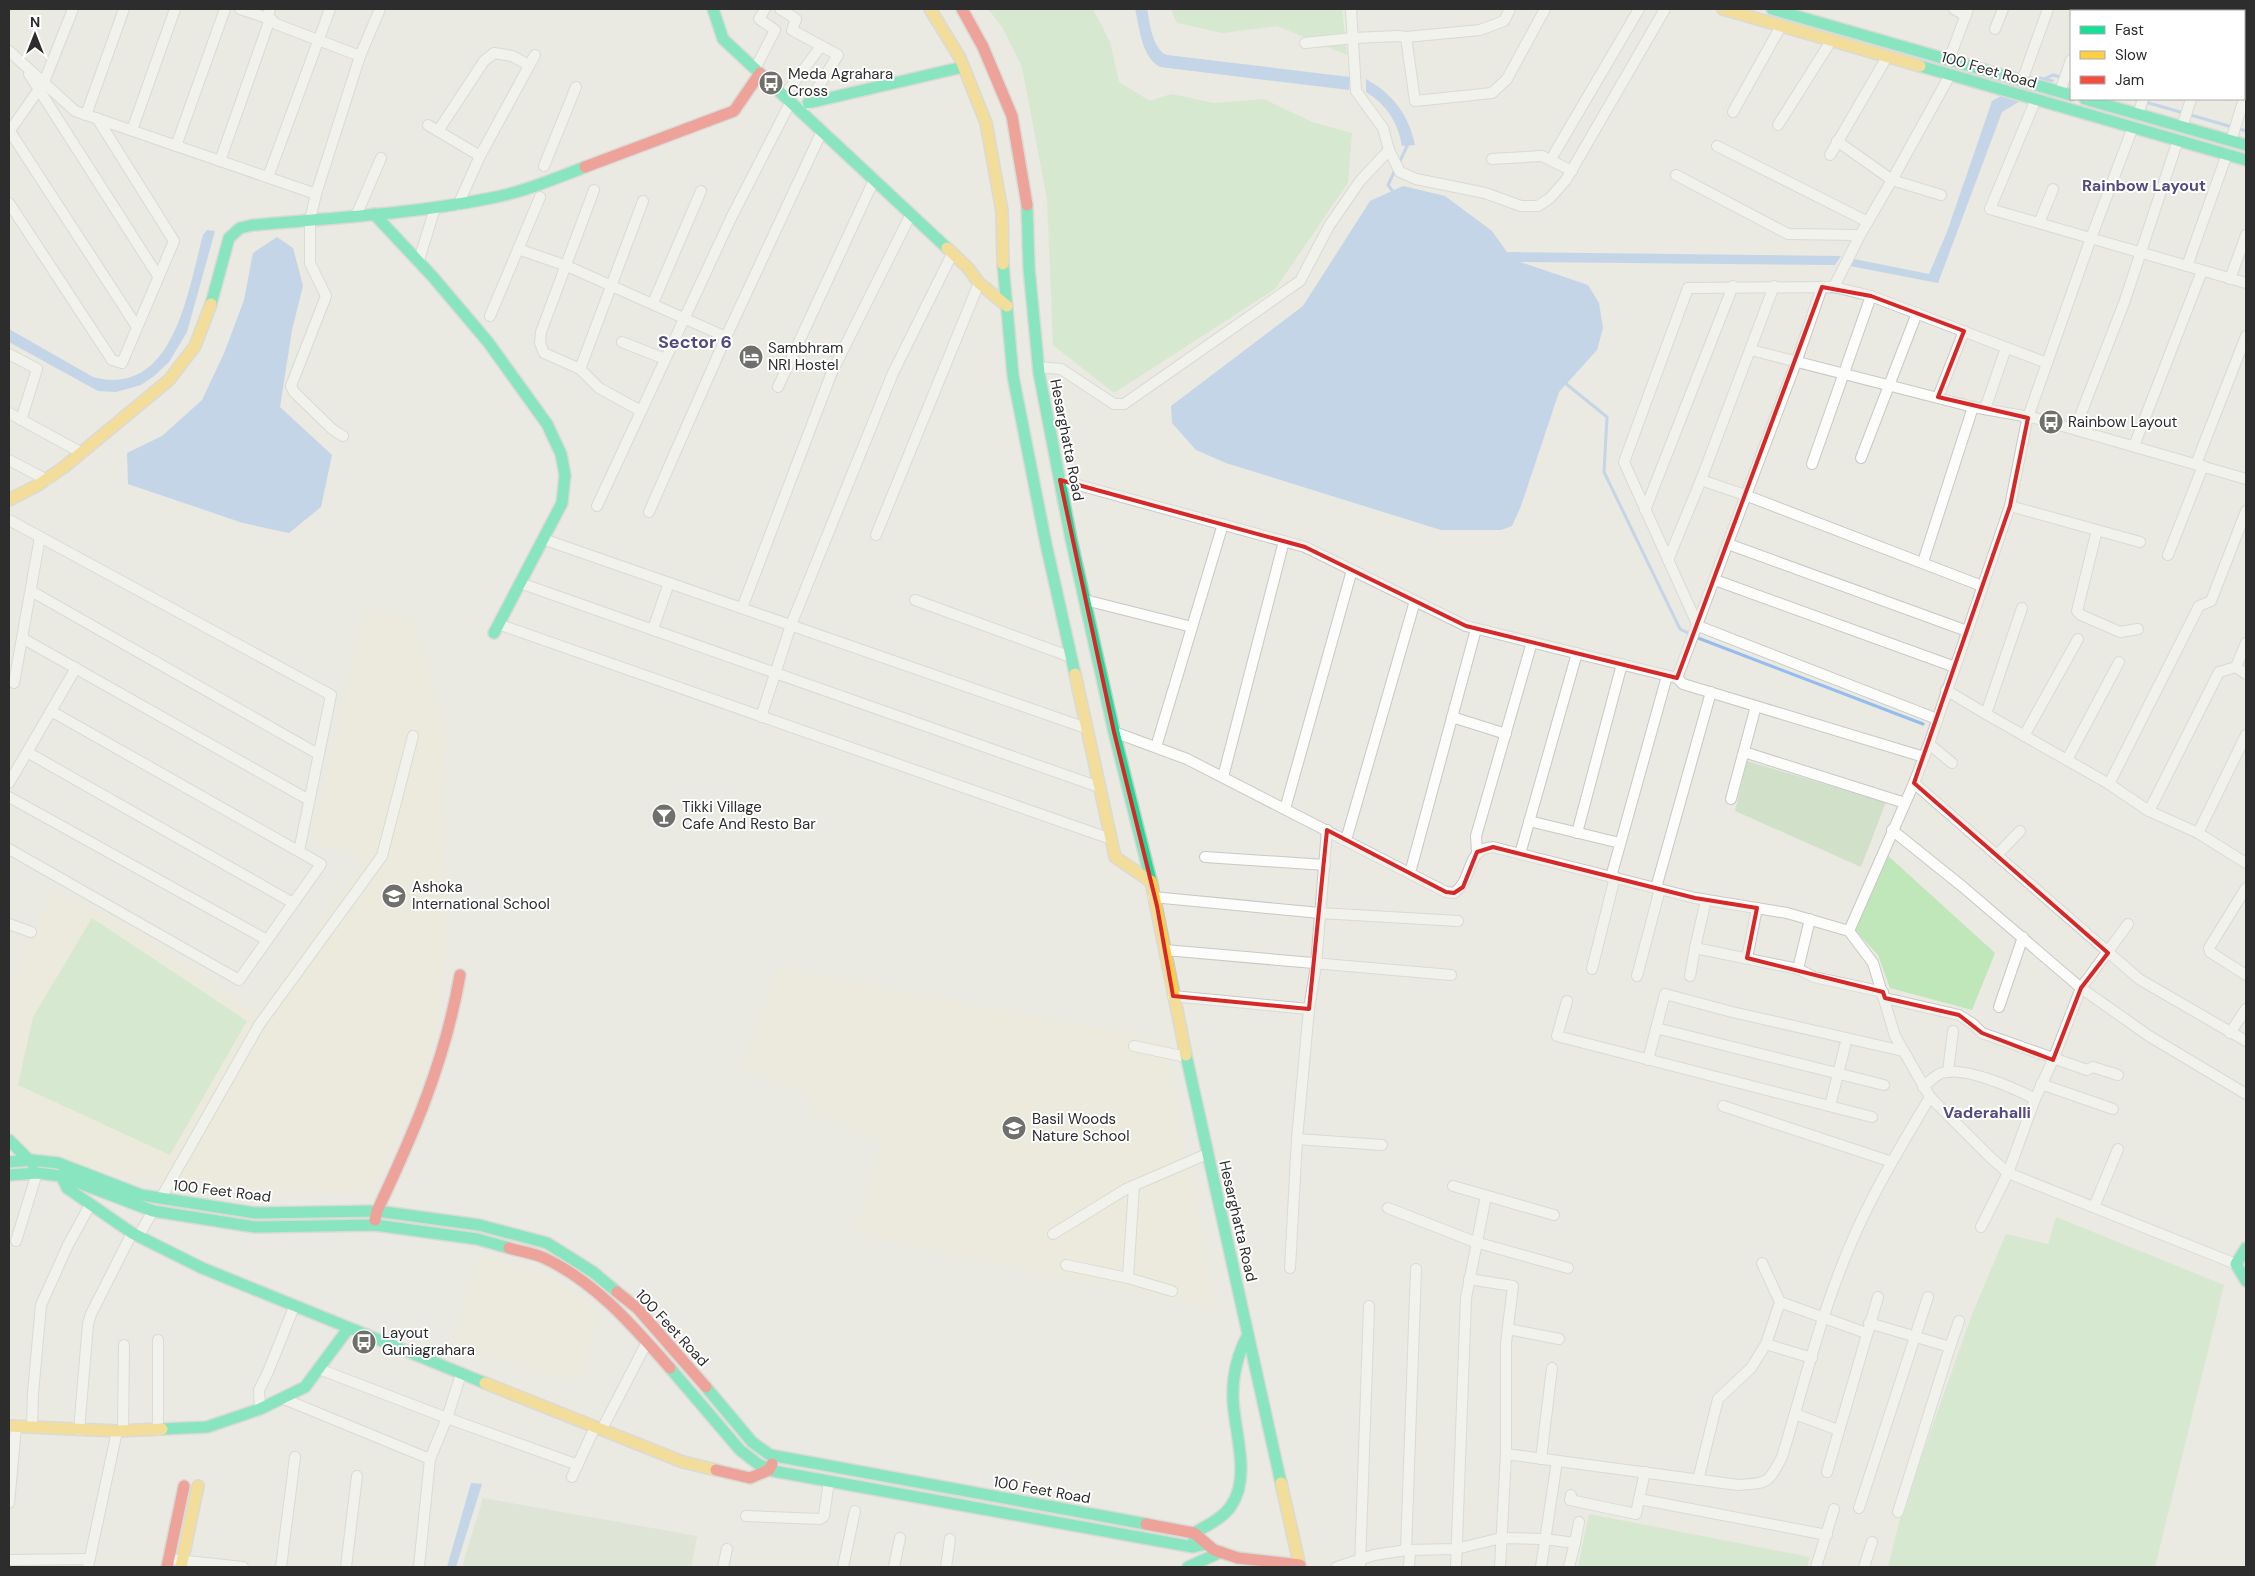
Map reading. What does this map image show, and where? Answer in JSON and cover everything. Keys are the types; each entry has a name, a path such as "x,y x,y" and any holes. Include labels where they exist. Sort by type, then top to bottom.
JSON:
{"main road":[{"path":"713,9 722,39 788,100 805,108 822,131 968,268 979,283 1007,306"},
{"path":"930,9 938,20 963,67 986,123 1002,212 1003,270 1013,376 1086,728 1115,857 1150,881"},
{"name":"Hesarghatta Road","path":"962,9 984,47 1012,116 1028,209 1029,268 1038,367 1060,480 1114,732 1150,881 1207,1154 1300,1566"},
{"name":"100 Feet Road","path":"1723,9 2246,160"},
{"name":"100 Feet Road","path":"1772,9 2066,93"},
{"path":"805,108 963,67"},
{"path":"9,500 36,488 82,453 164,386 183,365 196,344 204,324 229,238 232,234 248,225 458,205 532,187 734,111 758,71"},
{"path":"2099,101 2246,145"},
{"path":"374,214 419,260 489,341 555,438 564,468 562,503 496,629"},
{"path":"375,1225 377,1211 419,1122 433,1087 446,1043 460,975"},
{"path":"9,1140 31,1160 37,1173"},
{"name":"100 Feet Road","path":"9,1162 31,1160 58,1163 141,1195 256,1213 377,1211 480,1225 548,1243 593,1272 637,1308 738,1424 747,1437 764,1451 777,1458 1194,1533"},
{"path":"58,1163 67,1188 136,1234 202,1268 294,1307 683,1462 750,1478 769,1470 777,1458"},
{"name":"100 Feet Road","path":"9,1175 37,1173 62,1176 153,1211 255,1227 375,1225 477,1239 542,1256 585,1283 627,1318 742,1453 769,1470 1193,1547 1206,1544"},
{"path":"2246,1248 2236,1264 2246,1281"},
{"path":"12,1426 120,1431 207,1427 260,1409 284,1399 304,1387 348,1329"},
{"path":"1194,1533 1219,1518 1232,1506 1238,1494 1240,1468 1233,1391 1239,1351 1248,1335"},
{"path":"167,1563 184,1486"},
{"path":"182,1564 198,1486"},
{"path":"1194,1533 1206,1544 1221,1552 1250,1559 1300,1566"},
{"path":"1193,1547 1194,1533"},
{"path":"1188,1567 1221,1552"}],"street":[{"path":"73,9 44,82 9,131 138,327"},
{"path":"86,114 124,9"},
{"path":"132,130 175,9"},
{"path":"176,146 225,9"},
{"path":"240,9 270,14 276,24 360,56"},
{"path":"268,177 330,9"},
{"path":"344,436 332,429 294,392 291,386 326,296 310,263 310,220 316,194 360,56 380,9"},
{"path":"758,71 775,30 760,20 765,9"},
{"path":"780,9 796,19 792,30 838,55 805,108"},
{"path":"1351,9 1356,91 1383,128 1389,150 1400,172 1416,179 1485,194 1521,206 1538,206 1550,198 1572,171 1665,9"},
{"path":"1305,43 1480,30 1504,21 1510,9"},
{"path":"1406,37 1415,102 1492,93 1507,79 1545,9"},
{"path":"1554,154 1639,9"},
{"path":"1950,60 1967,12 1954,9"},
{"path":"1995,29 2003,9"},
{"path":"2022,80 2048,9"},
{"path":"220,161 270,14"},
{"path":"1733,112 1782,26"},
{"path":"1778,125 1830,40"},
{"path":"597,506 752,175 789,105 788,100 822,46"},
{"path":"9,51 75,111 316,194"},
{"path":"438,131 484,61 494,53 512,56 529,65"},
{"path":"458,205 480,156 535,55"},
{"path":"1830,155 1887,57"},
{"path":"22,63 158,276"},
{"path":"2066,93 2070,67"},
{"path":"1834,287 1860,235 1950,75"},
{"path":"544,166 576,87"},
{"path":"2036,99 1990,209 2246,284"},
{"path":"2138,114 2143,100"},
{"path":"2182,127 2191,100"},
{"path":"2231,141 2244,100"},
{"path":"9,203 112,360 122,363 174,241 97,118"},
{"path":"428,125 480,156"},
{"path":"1849,931 1924,757 2010,506 2028,418 2091,238 2133,127"},
{"path":"649,512 726,337 822,131"},
{"path":"2074,430 2124,303 2178,140"},
{"path":"1837,142 1892,180 1941,195"},
{"path":"1717,146 1868,222"},
{"path":"1038,367 1061,369 1114,404 1124,404 1300,281 1329,226 1360,181 1389,150"},
{"path":"2187,266 2227,154"},
{"path":"1492,159 1542,156 1572,171"},
{"path":"356,216 381,158"},
{"path":"1676,175 1788,234 1860,235"},
{"path":"778,387 874,180"},
{"path":"594,190 541,332 540,343 544,353 580,369 599,388 641,411"},
{"path":"2039,223 2052,190"},
{"path":"653,303 701,191"},
{"path":"490,316 540,197"},
{"path":"580,369 643,201"},
{"path":"419,260 435,208"},
{"path":"742,608 832,372 911,214"},
{"path":"2230,279 2246,235"},
{"path":"518,249 567,266 612,285 726,337"},
{"path":"762,717 791,625 893,373 952,254"},
{"path":"2134,446 2202,271"},
{"path":"876,535 979,283"},
{"path":"1937,719 1698,626 1624,462 1688,288 1733,286 1834,287 1871,296 2048,363"},
{"path":"1646,510 1733,286"},
{"path":"1668,560 1701,480 1774,286"},
{"path":"1592,968 1620,843 1672,677 1698,626 1797,360 1822,287"},
{"path":"1812,464 1871,296"},
{"path":"1860,458 1917,313"},
{"path":"1938,397 1964,331"},
{"path":"2168,554 2246,336"},
{"path":"622,342 666,359"},
{"path":"1984,409 2006,348"},
{"path":"1751,350 1797,360 1973,407 2035,418 2246,479"},
{"path":"9,354 37,369 22,420"},
{"path":"1923,562 1951,482 1973,407"},
{"path":"9,413 82,453"},
{"path":"9,460 47,480"},
{"path":"1060,480 1306,547 1466,626 1672,677 1683,684 1924,757"},
{"path":"1701,480 1746,494 1982,586"},
{"path":"2010,506 2140,542"},
{"path":"2109,784 2199,606 2210,601 2246,511"},
{"path":"9,520 330,695 299,851"},
{"path":"1156,747 1223,524"},
{"path":"2097,530 2077,611 2081,615 2120,632 2138,629"},
{"path":"15,683 40,537"},
{"path":"543,539 1086,728"},
{"path":"1223,777 1284,541"},
{"path":"1728,544 1967,631"},
{"path":"1285,808 1352,570"},
{"path":"1715,580 1955,667"},
{"path":"520,583 1099,786"},
{"path":"653,630 669,583"},
{"path":"30,590 318,754"},
{"path":"914,600 1071,657"},
{"path":"1085,600 1192,627"},
{"path":"1346,840 1415,601"},
{"path":"1986,714 2022,608"},
{"path":"1410,873 1476,628"},
{"path":"496,629 762,717 1111,839"},
{"path":"22,638 309,800"},
{"path":"2024,736 2078,639"},
{"path":"1114,732 1156,747 1223,777 1446,892 1454,893 1463,887 1477,852 1476,836 1532,642"},
{"path":"2236,667 2246,642"},
{"path":"1520,854 1576,653"},
{"path":"2067,760 2119,662"},
{"path":"1578,833 1622,664"},
{"path":"2149,811 2220,672 2236,667"},
{"path":"2236,667 2246,674"},
{"path":"9,783 76,668"},
{"path":"1946,690 2109,784 2149,811 2198,833 2245,859"},
{"path":"1637,976 1658,889 1711,692"},
{"path":"1731,799 1756,706"},
{"path":"9,850 239,980 320,864 51,711"},
{"path":"1452,717 1506,734"},
{"path":"2198,833 2246,735"},
{"path":"161,1198 259,1025 382,856 413,736"},
{"path":"1928,744 1952,763"},
{"path":"27,752 293,903"},
{"path":"1744,752 1905,803"},
{"path":"1914,782 2139,979 2246,1041"},
{"path":"9,797 267,940"},
{"path":"1529,822 1620,843"},
{"path":"1290,1268 1297,1139 1328,830"},
{"path":"1892,830 2023,937 2081,988 2149,1036 2246,1094"},
{"path":"1997,855 2020,831"},
{"path":"1477,852 1484,848 1493,847 1658,889 1810,919 1849,931 1873,963 1895,1036 1923,1087 1930,1097 2008,1173 2236,1264"},
{"path":"1205,857 1324,864"},
{"path":"2246,888 2209,948 2210,952 2246,975"},
{"path":"1153,897 1320,913 1458,921"},
{"path":"1690,976 1706,900"},
{"path":"1747,958 1757,908"},
{"path":"1798,969 1810,919"},
{"path":"9,924 31,932"},
{"path":"1981,1227 2008,1173 2034,1099 2053,1060 2081,988 2128,924"},
{"path":"1999,1007 2023,937"},
{"path":"1696,948 1798,969 1814,977 1959,1015 1973,1024 1982,1033 2053,1060 2087,1070 2093,1067 2118,1075"},
{"path":"1165,950 1451,975"},
{"path":"1648,1060 1665,994 1903,1051"},
{"path":"1173,996 1309,1009"},
{"path":"1567,1001 1558,1036 1872,1117"},
{"path":"2230,1033 2246,1008"},
{"path":"1656,1028 1884,1085"},
{"path":"1948,1072 1953,1032"},
{"path":"1830,1106 1847,1038"},
{"path":"1134,1046 1186,1056"},
{"path":"1923,1087 1940,1074 1948,1072 1972,1075 2005,1083 2034,1099"},
{"path":"2041,1084 2113,1109"},
{"path":"1506,1454 1738,1485 1762,1483 1772,1478 1782,1457 1812,1358 1850,1245 1892,1162 1930,1097"},
{"path":"1723,1106 1892,1162"},
{"path":"1297,1139 1382,1145"},
{"path":"2094,1207 2118,1148"},
{"path":"1052,1234 1134,1186 1207,1154"},
{"path":"16,1241 37,1173"},
{"path":"1128,1278 1134,1186"},
{"path":"1453,1186 1554,1215"},
{"path":"1456,1567 1464,1324 1475,1242 1486,1196"},
{"path":"32,1427 33,1393 41,1305 68,1244 90,1204"},
{"path":"1388,1208 1475,1242 1568,1268"},
{"path":"79,1430 88,1324 91,1314 136,1234 153,1211"},
{"path":"1698,1480 1718,1399 1751,1368 1766,1344 1780,1302 1762,1263"},
{"path":"1066,1265 1128,1278 1172,1291"},
{"path":"1409,1567 1416,1269"},
{"path":"1469,1279 1513,1286 1508,1329 1506,1454 1500,1567"},
{"path":"1827,1472 1878,1298"},
{"path":"1859,1508 1928,1298"},
{"path":"1780,1302 1826,1317 1868,1328 1915,1336 1950,1347"},
{"path":"1360,1563 1369,1306"},
{"path":"260,1409 259,1390 294,1307"},
{"path":"1898,1512 1960,1321"},
{"path":"1508,1329 1558,1339"},
{"path":"158,1340 158,1430"},
{"path":"572,1477 647,1342"},
{"path":"1766,1344 1812,1358"},
{"path":"9,1560 89,1563 120,1431 124,1345"},
{"path":"1542,1459 1552,1368"},
{"path":"319,1369 578,1465"},
{"path":"420,1567 430,1459 447,1418 461,1374"},
{"path":"284,1399 430,1459"},
{"path":"1795,1414 1838,1430"},
{"path":"9,1503 12,1426"},
{"path":"282,1567 295,1457"},
{"path":"1541,1567 1557,1461"},
{"path":"1571,1495 1570,1500 1636,1514 1645,1472"},
{"path":"346,1567 357,1476"},
{"path":"746,1516 820,1520 824,1516 829,1481"},
{"path":"1639,1499 1827,1535"},
{"path":"1816,1567 1834,1509"},
{"path":"844,1567 855,1511"},
{"path":"1569,1567 1579,1522"},
{"path":"894,1567 900,1538"},
{"path":"1337,1567 1408,1551 1456,1549 1501,1538 1544,1539 1575,1543"},
{"path":"946,1567 950,1539"},
{"path":"1864,1567 1872,1542"},
{"path":"723,1567 727,1550"},
{"path":"167,1563 243,1567"}],"highlighted area":[{"path":"1822,287 1871,296 1964,331 1938,397 2028,418 2010,506 1914,783 2108,953 2081,988 2053,1060 1982,1033 1959,1015 1885,998 1883,992 1747,958 1757,908 1695,898 1493,847 1477,852 1463,887 1454,893 1446,892 1327,830 1309,1009 1173,996 1157,906 1114,732 1060,480 1305,547 1466,626 1677,678"}],"shaded area":[{"name":"Ashoka International School","path":"366,610 413,619 447,743 442,776 441,812 446,879 446,951 439,1017 428,1061 413,1106 372,1187 359,1192 237,1189 156,1182 23,1152 9,1136 9,993 53,889 139,934 257,1014 367,858 312,842"},
{"path":"1747,761 1886,802 1861,867 1735,811"},
{"name":"Basil Woods Nature School","path":"780,968 1165,1041 1215,1308 855,1234 882,1145 810,1110 816,1100 743,1067"},
{"path":"480,1256 537,1271 575,1294 599,1314 578,1383 452,1345"},
{"path":"483,1498 697,1536 691,1567 462,1567"}],"green space":[{"path":"988,9 1093,9 1110,42 1119,82 1150,101 1171,94 1214,103 1264,99 1312,122 1352,133 1348,183 1275,289 1114,393 1053,345 1047,199 1022,67 1002,27"},
{"path":"1171,9 1342,9 1347,55 1277,26 1223,33 1177,23"},
{"path":"1886,854 1995,953 1972,1010 1890,988 1878,955 1854,929"},
{"path":"92,918 247,1021 170,1155 18,1085 33,1017"},
{"path":"2056,1217 2224,1285 2155,1567 1888,1567 1900,1518 1971,1317 2006,1234 2048,1244"},
{"path":"1589,1514 1810,1557 1807,1567 1578,1567"}],"water":[{"path":"1135,9 1147,9 1155,42 1162,52 1167,55 1350,77 1349,90 1160,67 1145,49"},
{"path":"2038,76 2055,80 2002,112 1938,283 1850,266 1854,259 1929,274 1947,232 1992,101"},
{"path":"1366,79 1384,91 1398,106 1409,124 1415,145 1402,146 1398,129 1390,115 1380,102 1366,92"},
{"path":"1403,186 1445,196 1492,231 1507,252 1841,256 1835,265 1520,262 1588,285 1599,303 1603,328 1597,350 1559,392 1521,506 1512,526 1501,530 1441,530 1226,463 1196,450 1172,423 1171,406 1303,306 1370,201"},
{"path":"207,230 215,231 187,332 169,362 141,385 116,392 98,391 9,342 9,329 93,377 120,379 142,372 159,356 173,335 183,310 203,235"},
{"path":"277,237 293,248 303,286 292,330 280,407 332,455 321,507 289,533 243,523 128,484 127,453 162,436 202,400 225,351 244,300 253,253"},
{"path":"471,1483 482,1484 456,1567 447,1567"}],"waterway":[{"path":"2044,79 2053,75 2070,80"},
{"path":"2138,100 2246,131"},
{"path":"1399,163 1408,144"},
{"path":"1394,193 1388,185 1396,168"},
{"path":"1565,383 1607,417 1604,472 1680,629 1698,638 1923,724"}],"traffic: fast":[{"path":"713,9 723,39 947,248"},
{"path":"1772,9 2070,95"},
{"path":"1920,66 2246,160"},
{"path":"808,103 963,67"},
{"path":"2088,100 2246,145"},
{"path":"211,304 229,238 240,228 253,225 402,212 491,198 538,185 585,167"},
{"path":"1027,205 1029,268 1039,373 1071,539 1114,732 1151,881"},
{"path":"374,214 433,277 488,342 547,424 561,454 565,475 562,503 494,633"},
{"path":"1003,264 1013,376 1046,544 1075,674"},
{"path":"1186,1055 1281,1483"},
{"path":"9,1140 33,1164"},
{"path":"9,1162 31,1160 58,1163 141,1195 256,1213 377,1211 479,1225 547,1243 593,1272 617,1292"},
{"path":"9,1175 37,1173 61,1176 153,1211 255,1227 375,1225 477,1239 509,1248"},
{"path":"61,1175 67,1188 132,1233 202,1268 485,1383"},
{"path":"2246,1248 2236,1264 2246,1281"},
{"path":"162,1429 207,1427 260,1409 305,1387 348,1329"},
{"path":"1194,1543 1194,1533 1223,1515 1237,1495 1241,1469 1234,1414 1233,1384 1238,1359 1248,1335"},
{"path":"670,1368 740,1450 758,1464 773,1471 1193,1547 1206,1544"},
{"path":"706,1387 752,1442 770,1455 1146,1524"},
{"path":"1188,1567 1221,1552"}],"traffic: slow":[{"path":"930,9 960,58 986,123 1002,211 1003,264"},
{"path":"1723,9 1920,66"},
{"path":"947,248 968,268 979,283 1007,306"},
{"path":"9,500 38,485 64,467 169,380 195,346 211,304"},
{"path":"1075,674 1115,857 1150,881"},
{"path":"1151,881 1186,1055"},
{"path":"485,1383 683,1462 716,1470"},
{"path":"9,1426 117,1431 162,1429"},
{"path":"1281,1483 1300,1567"},
{"path":"181,1567 198,1486"}],"traffic: jam":[{"path":"962,9 983,47 1012,116 1027,205"},
{"path":"585,167 734,111 760,73"},
{"path":"375,1220 377,1211 427,1096 446,1037 460,975"},
{"path":"509,1248 542,1257 579,1279 612,1306 670,1368"},
{"path":"617,1292 637,1308 706,1387"},
{"path":"716,1470 750,1478 769,1470 772,1464"},
{"path":"167,1567 184,1486"},
{"path":"1146,1524 1194,1533 1214,1550 1238,1558 1300,1565"}],"place":[{"name":"Meda Agrahara Cross","path":"771,83"},
{"name":"Sambhram NRI Hostel","path":"751,357"},
{"name":"Rainbow Layout","path":"2051,422"},
{"name":"Tikki Village Cafe And Resto Bar","path":"664,816"},
{"name":"Ashoka International School","path":"394,896"},
{"name":"Basil Woods Nature School","path":"1014,1128"},
{"name":"Layout Guniagrahara","path":"364,1342"}],"district":[{"name":"Rainbow Layout","path":"2144,185"},
{"name":"Sector 6","path":"695,342"},
{"name":"Vaderahalli","path":"1987,1112"}]}
